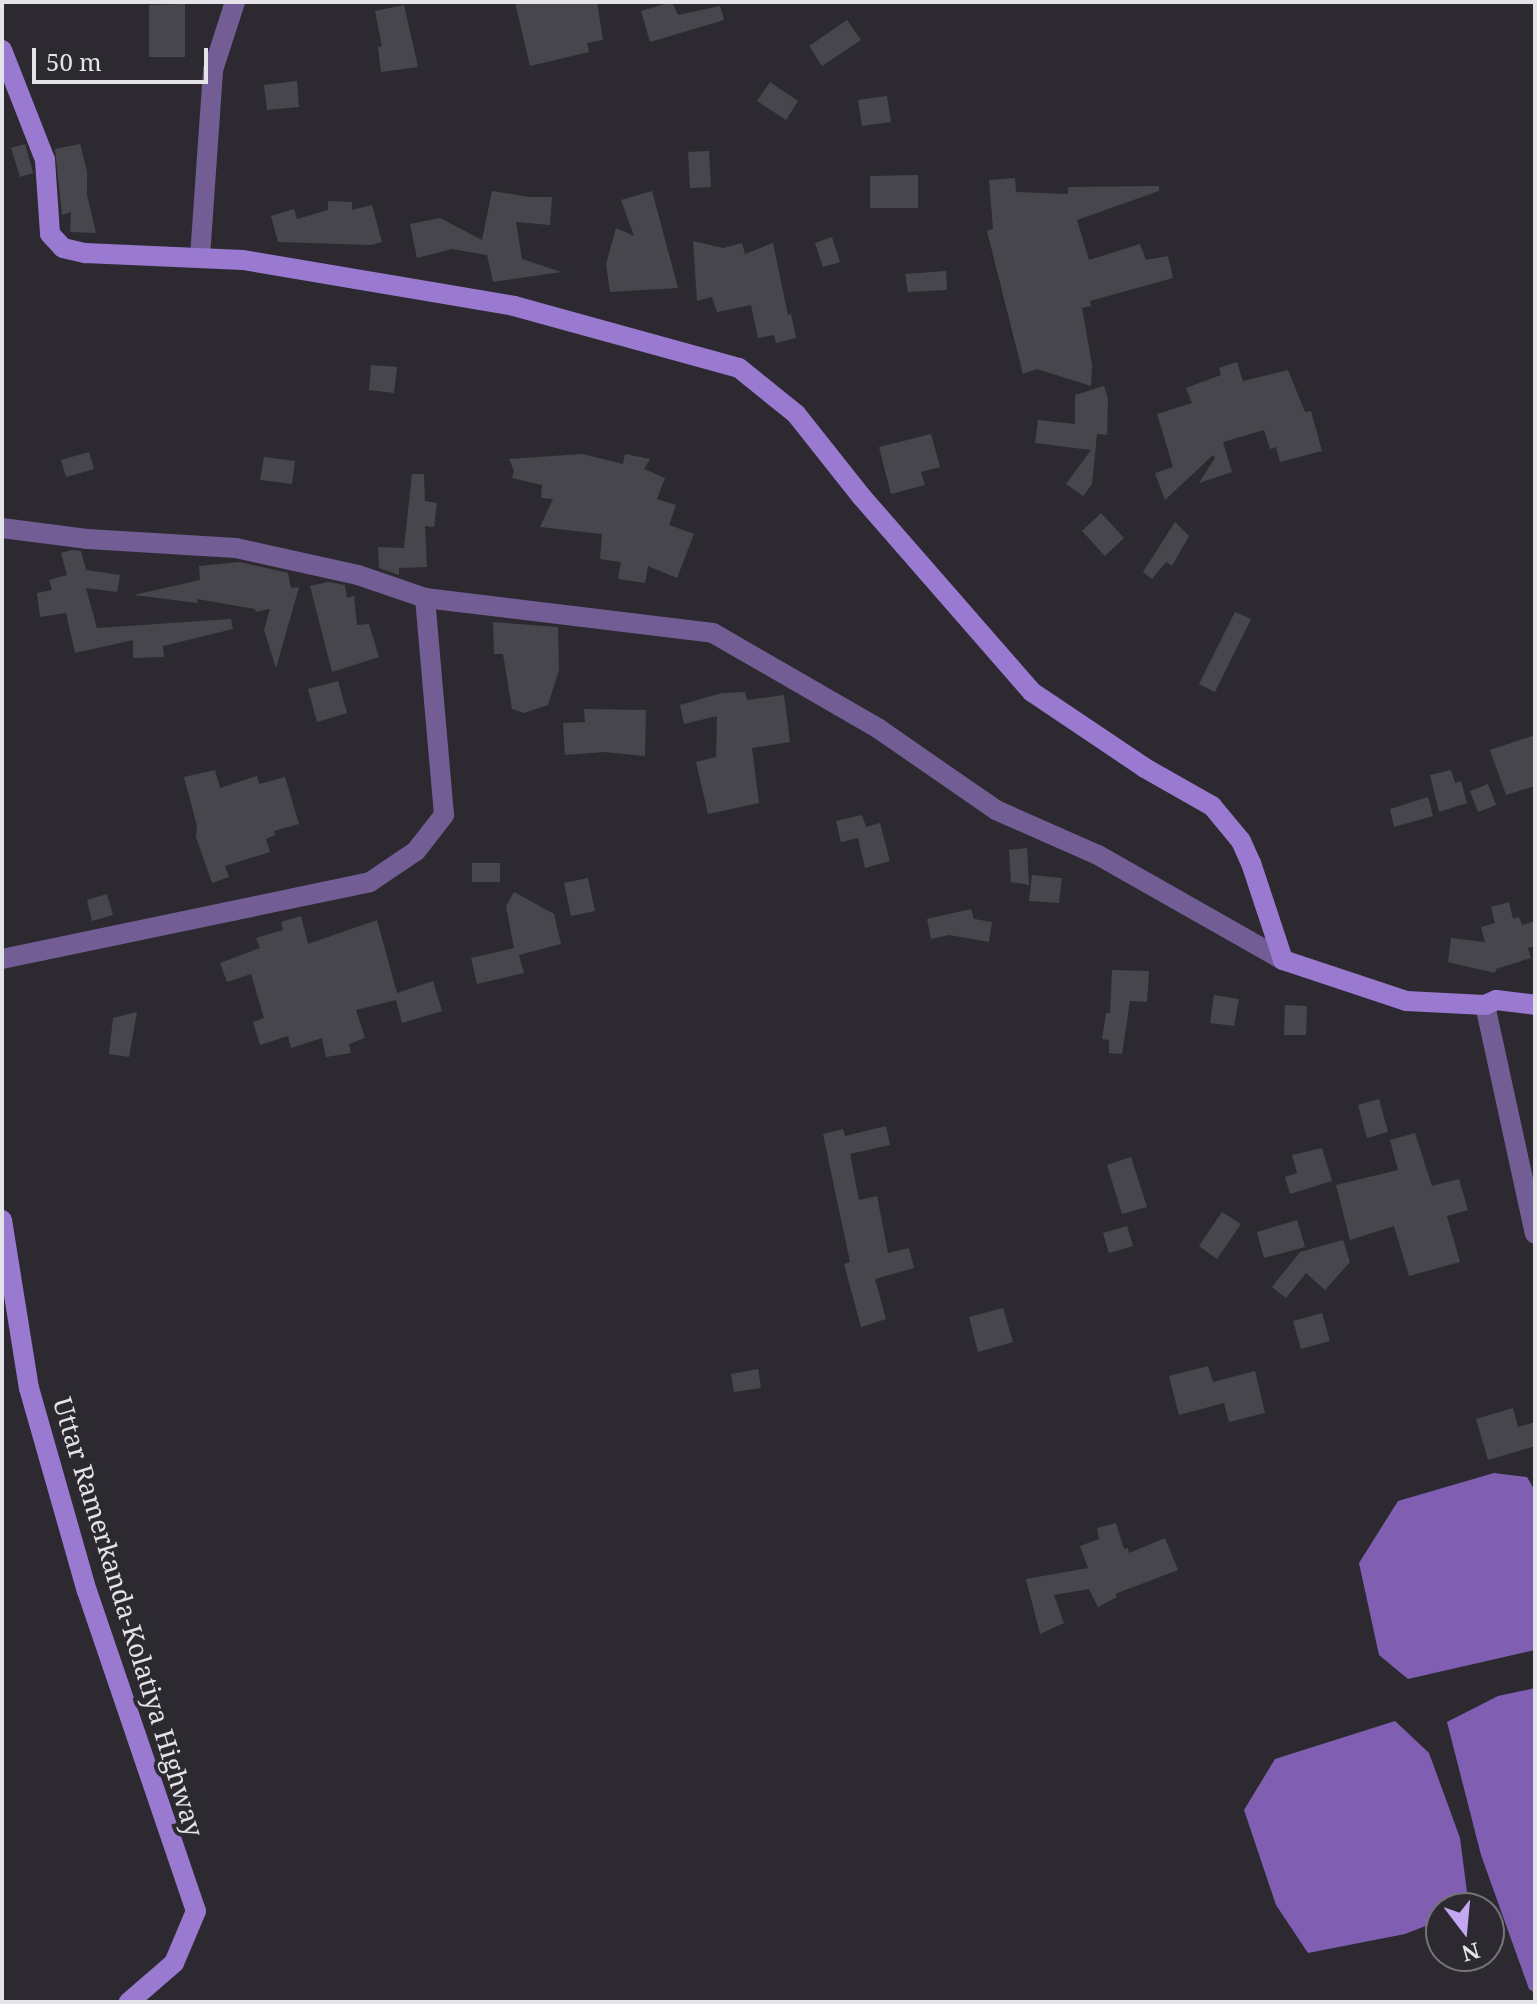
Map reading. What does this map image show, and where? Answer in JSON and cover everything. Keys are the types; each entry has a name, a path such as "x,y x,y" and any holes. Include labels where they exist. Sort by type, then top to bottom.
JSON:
{"main road":[{"path":"2,50 45,160 50,234 63,248 85,253 243,260 514,306 739,368 796,414 861,496 1032,692 1145,768 1212,806 1241,841 1274,924 1283,960 1406,1001 1485,1005 1496,1000 1535,1005"},
{"name":"Uttar Ramerkanda-Kolatiya Highway","path":"2,1220 29,1388 91,1606 196,1911 174,1963 129,2002"}],"street":[{"path":"200,257 213,70 235,2"},
{"path":"2,528 88,539 236,548 358,575 425,598 713,633 879,729 996,810 1098,855 1283,960"},
{"path":"2,959 370,882 416,851 444,815 425,598"},
{"path":"1485,1005 1535,1234"}],"shaded area":[{"path":"1494,1473 1527,1477 1535,1491 1535,1650 1408,1679 1379,1655 1359,1563 1398,1501"},
{"path":"1535,1688 1535,1993 1529,1989 1505,1922 1505,1892 1494,1892 1481,1855 1447,1722 1498,1696"},
{"path":"1395,1721 1429,1753 1460,1838 1467,1892 1425,1892 1425,1926 1405,1934 1308,1953 1276,1905 1244,1810 1275,1759"}],"building":[{"path":"515,2 597,2 603,40 587,43 589,52 530,66"},
{"path":"672,2 678,15 720,6 724,20 650,42 641,11"},
{"path":"185,4 185,57 149,57 149,5"},
{"path":"404,5 418,67 381,72 378,47 382,46 375,11"},
{"path":"847,20 861,40 822,66 809,46"},
{"path":"297,81 299,107 267,110 264,85"},
{"path":"770,82 798,101 786,120 757,101"},
{"path":"887,96 891,122 862,126 858,100"},
{"path":"25,144 33,173 20,177 11,148"},
{"path":"80,144 96,233 70,232 71,212 62,215 55,149"},
{"path":"709,151 711,187 690,188 688,152"},
{"path":"918,175 918,208 870,208 870,176"},
{"path":"1015,178 1016,192 1068,194 1068,187 1159,186 1159,191 1077,220 1089,260 1140,244 1146,260 1168,256 1173,278 1090,301 1091,306 1082,308 1092,365 1091,386 1037,369 1023,374 987,231 993,229 989,180"},
{"path":"492,191 552,197 550,225 516,222 522,259 561,272 493,282 487,255 452,249 417,258 410,224 440,218 482,240"},
{"path":"652,191 678,288 610,292 606,264 616,228 634,236 621,200"},
{"path":"328,201 352,202 352,210 372,205 382,242 371,245 278,242 271,216 294,209 297,219 328,210"},
{"path":"832,237 840,262 823,267 815,243"},
{"path":"693,241 723,248 742,243 745,254 773,243 796,338 776,343 774,335 758,338 751,305 717,312 712,297 697,301"},
{"path":"946,271 947,290 908,292 905,274"},
{"path":"1237,362 1243,381 1288,370 1305,412 1311,411 1322,451 1280,462 1276,447 1270,449 1264,430 1223,442 1232,472 1199,483 1215,458 1213,455 1165,500 1155,473 1173,467 1157,414 1192,403 1186,388 1221,375 1219,368"},
{"path":"371,365 397,367 394,393 369,390"},
{"path":"1104,386 1108,399 1107,435 1097,434 1092,484 1083,496 1066,484 1091,450 1035,443 1038,420 1075,424 1075,395"},
{"path":"931,434 940,467 921,472 925,485 891,494 879,447"},
{"path":"89,452 94,469 66,477 61,460"},
{"path":"582,454 623,464 625,454 650,459 644,469 665,478 657,499 676,505 669,525 694,534 677,578 648,566 645,583 618,579 621,562 600,559 602,534 540,527 553,499 541,498 542,485 512,478 514,471 509,459"},
{"path":"264,457 295,461 292,484 260,480"},
{"path":"412,474 424,474 425,501 437,503 434,527 425,526 427,567 399,568 399,575 379,568 378,547 404,548"},
{"path":"1101,513 1124,538 1105,556 1082,531"},
{"path":"1175,522 1189,536 1172,566 1166,562 1152,579 1143,572"},
{"path":"81,551 86,570 120,575 117,592 86,588 97,628 231,619 233,629 163,646 164,657 133,658 133,640 75,653 66,613 40,617 37,593 52,590 49,580 67,575 61,553"},
{"path":"239,562 288,573 291,588 299,587 276,668 264,630 270,609 256,612 255,609 197,599 198,603 134,595 200,580 199,566"},
{"path":"328,582 345,585 347,598 354,596 357,625 369,624 379,657 332,672 310,586"},
{"path":"1235,612 1251,619 1215,692 1199,684"},
{"path":"493,622 558,627 559,670 548,705 524,713 512,709 503,654 494,654"},
{"path":"338,681 347,713 317,722 308,689"},
{"path":"745,692 747,700 784,695 790,742 752,748 759,803 708,814 696,762 716,757 717,716 684,724 680,705 722,693"},
{"path":"584,709 646,710 645,756 604,752 565,755 563,723 585,722"},
{"path":"1535,735 1535,786 1506,795 1490,750"},
{"path":"215,770 220,788 257,776 259,784 285,777 299,824 274,831 275,835 266,839 270,852 225,866 229,877 212,883 196,837 197,826 184,777"},
{"path":"1451,770 1455,783 1461,781 1467,803 1439,812 1430,775"},
{"path":"1488,784 1496,805 1478,812 1470,791"},
{"path":"1428,797 1433,816 1394,827 1390,809"},
{"path":"862,815 866,827 880,823 890,861 865,868 858,838 841,842 836,821"},
{"path":"1027,848 1029,885 1011,882 1009,850"},
{"path":"472,863 500,863 500,882 472,882"},
{"path":"1032,875 1062,878 1059,903 1029,901"},
{"path":"588,878 595,911 571,916 564,883"},
{"path":"514,892 554,914 561,944 519,955 524,973 477,984 471,958 514,948 506,906"},
{"path":"107,894 113,915 92,921 87,900"},
{"path":"1509,902 1513,919 1519,917 1522,925 1535,921 1535,946 1528,948 1531,958 1496,969 1495,973 1448,962 1451,938 1485,942 1481,927 1495,923 1491,907"},
{"path":"971,909 974,919 992,922 989,942 949,935 931,939 927,919"},
{"path":"301,916 308,944 377,920 397,993 433,981 442,1011 402,1023 396,1000 356,1010 365,1038 349,1044 351,1053 326,1057 322,1038 291,1048 288,1036 260,1045 253,1022 264,1018 251,974 227,982 220,963 260,948 256,938 283,930 281,922"},
{"path":"1112,970 1149,971 1147,1002 1130,1001 1122,1054 1109,1053 1109,1040 1102,1039 1106,1013 1110,1013"},
{"path":"1214,995 1239,999 1234,1026 1210,1023"},
{"path":"1285,1005 1307,1006 1306,1035 1284,1035"},
{"path":"137,1012 129,1057 109,1054 113,1018"},
{"path":"1379,1099 1388,1132 1367,1138 1358,1105"},
{"path":"886,1126 890,1145 850,1154 859,1200 877,1196 888,1253 909,1248 914,1268 875,1279 886,1319 861,1327 844,1264 850,1262 823,1134 843,1129 845,1136"},
{"path":"1415,1133 1432,1186 1459,1179 1468,1210 1447,1216 1460,1262 1409,1276 1394,1226 1350,1240 1336,1185 1398,1170 1390,1140"},
{"path":"1322,1148 1332,1181 1290,1194 1285,1177 1297,1173 1292,1155"},
{"path":"1131,1157 1147,1207 1122,1214 1107,1165"},
{"path":"1222,1212 1241,1224 1217,1259 1199,1246"},
{"path":"1297,1220 1305,1247 1264,1258 1257,1232"},
{"path":"1127,1226 1133,1246 1109,1253 1103,1233"},
{"path":"1343,1240 1350,1262 1325,1290 1306,1273 1286,1298 1272,1287 1300,1252"},
{"path":"1003,1308 1013,1342 978,1352 969,1317"},
{"path":"1322,1313 1330,1341 1301,1349 1293,1321"},
{"path":"1208,1366 1213,1382 1255,1371 1265,1413 1229,1422 1224,1403 1179,1415 1169,1376"},
{"path":"758,1369 761,1388 734,1392 731,1374"},
{"path":"1513,1408 1518,1427 1535,1422 1535,1446 1488,1460 1476,1419"},
{"path":"1116,1523 1124,1549 1128,1548 1129,1553 1165,1538 1178,1570 1115,1594 1117,1597 1098,1607 1089,1589 1054,1595 1064,1623 1040,1634 1026,1579 1088,1568 1080,1546 1099,1539 1097,1528"}]}
